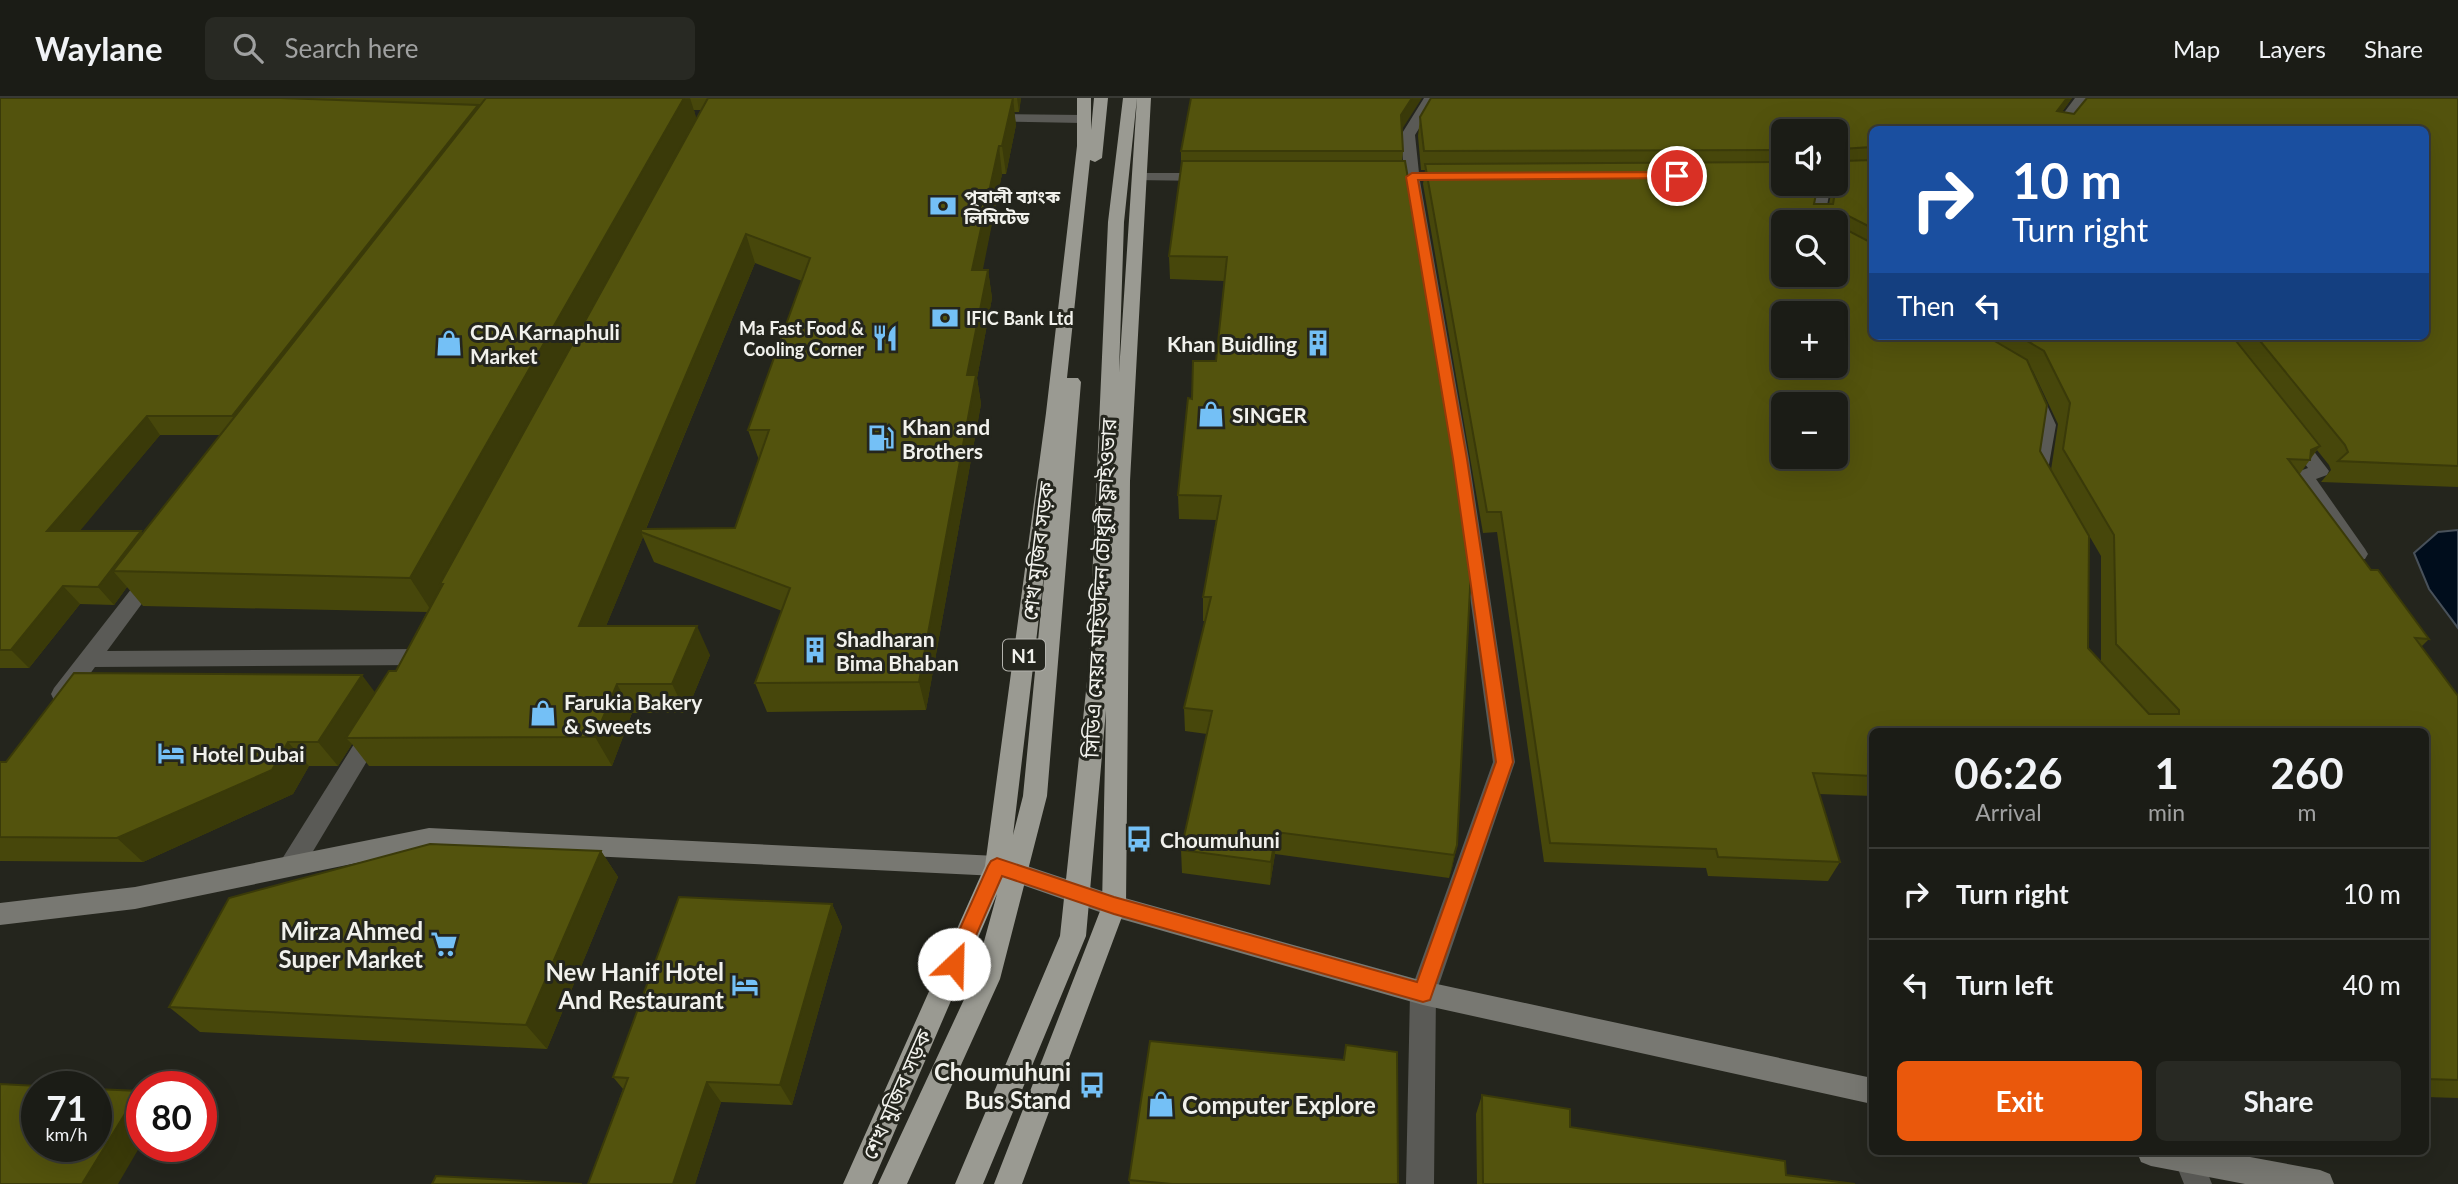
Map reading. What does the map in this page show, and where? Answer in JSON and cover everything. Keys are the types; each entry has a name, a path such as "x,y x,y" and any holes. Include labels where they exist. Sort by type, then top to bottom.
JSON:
{"highway":[{"path":"892,1184 987,979 1035,796 1101,98"},
{"name":"সিডিএ মেয়র মহিউদ্দিন চৌধুরী ফ্লাইওভার","path":"969,1184 1073,936 1099,672 1116,222 1130,98"},
{"path":"1008,1184 1114,906 1121,481 1144,98"},
{"name":"শেখ মুজিব সড়ক","path":"857,1184 997,866 1055,413 1084,146 1083,108"}],"main road":[{"path":"0,914 135,898 429,838 997,866 1114,906 1423,993 1869,1090"},
{"path":"2160,1155 2192,1165 2320,1184"}],"street":[{"path":"1420,1184 1423,993 1504,762 1460,459 1412,177 1408,135 1431,98"},
{"path":"2061,126 2082,98"},
{"path":"972,118 1083,108"},
{"path":"1357,177 1439,176"},
{"path":"1139,177 1224,177"},
{"path":"2025,376 2047,425 2039,470 2051,491"},
{"path":"2278,418 2320,471 2304,476 2366,566"},
{"path":"49,712 165,559"},
{"path":"90,659 424,651 406,680"},
{"path":"291,866 385,715"}],"water":[{"path":"2458,530 2458,628 2429,589 2414,553 2438,532"}],"building":[{"path":"0,98 281,98 478,105 232,416 147,416 47,531 141,531 98,587 63,586 11,650 0,650"},
{"path":"486,98 684,98 410,578 113,571"},
{"path":"708,98 1013,98 1002,146 999,146 972,270 988,270 967,375 976,375 919,682 755,683 790,588 641,532 641,529 735,528 769,430 748,430 810,258 746,234 579,626 697,626 672,684 617,684 595,737 346,738 389,671 396,671 443,584 440,584"},
{"path":"1191,98 1412,98 1401,115 1403,151 1181,151"},
{"path":"1431,98 2067,98 2057,111 2074,114 2087,98 2458,98 2458,466 2338,461 2348,452 2345,445 2259,340 2429,340 2429,126 1869,126 1869,147 1848,149 1848,119 1771,119 1771,150 1424,151 1420,117"},
{"path":"1869,160 1869,226 1848,216 1848,210 1771,210 1771,287 1848,287 1848,231 1869,241 1869,340 1993,340 2027,360 2047,405 2040,451 2089,536 2088,648 2149,714 2179,714 2179,710 2116,644 2114,535 2063,449 2070,403 2044,351 2026,340 2235,340 2320,446 2311,450 2310,460 2288,459 2371,570 2378,570 2429,639 2415,638 2458,696 2458,1080 2429,1079 2429,728 1869,728 1869,776 1813,773 1840,862 1718,857 1716,849 1550,843 1501,512 1487,512 1425,164 1771,162 1771,196 1816,196 1814,204 1833,204 1834,196 1848,196 1848,161"},
{"path":"1182,161 1405,161 1452,435 1471,569 1457,845 1454,855 1276,832 1271,862 1181,850 1212,711 1184,708 1211,597 1203,597 1221,496 1178,495 1188,398 1192,399 1193,361 1216,361 1227,257 1169,256"},
{"path":"74,673 362,675 318,742 288,742 272,770 117,838 0,837 0,762 6,762"},
{"path":"430,844 601,851 526,1025 169,1007 229,898"},
{"path":"679,897 832,904 780,1085 707,1082 673,1184 588,1184 628,1078 613,1077"},
{"path":"1150,1041 1344,1060 1346,1045 1397,1052 1398,1184 1172,1184 1129,1180"},
{"path":"0,1084 21,1085 21,1162 95,1162 82,1184 0,1184"},
{"path":"112,1090 126,1090 126,1112 112,1135"},
{"path":"1482,1095 1570,1109 1570,1127 1785,1161 1786,1175 1855,1184 1483,1184"},
{"path":"436,1176 582,1184 432,1184"}],"place":[{"name":"পূবালী ব্যাংক লিমিটেড","path":"943,206"},
{"name":"IFIC Bank Ltd","path":"945,318"},
{"name":"Ma Fast Food & Cooling Corner","path":"885,338"},
{"name":"CDA Karnaphuli Market","path":"449,343"},
{"name":"Khan Buidling","path":"1318,343"},
{"name":"SINGER","path":"1211,414"},
{"name":"Khan and Brothers","path":"881,438"},
{"name":"Shadharan Bima Bhaban","path":"815,650"},
{"name":"Farukia Bakery & Sweets","path":"543,713"},
{"name":"Hotel Dubai","path":"171,753"},
{"name":"Choumuhuni","path":"1139,839"},
{"name":"Mirza Ahmed Super Market","path":"444,944"},
{"name":"New Hanif Hotel And Restaurant","path":"745,985"},
{"name":"Choumuhuni Bus Stand","path":"1092,1085"},
{"name":"Computer Explore","path":"1161,1104"}],"route":[{"path":"954,964 997,866 1114,906 1423,993 1504,762 1460,459 1412,177 1677,176"}]}
